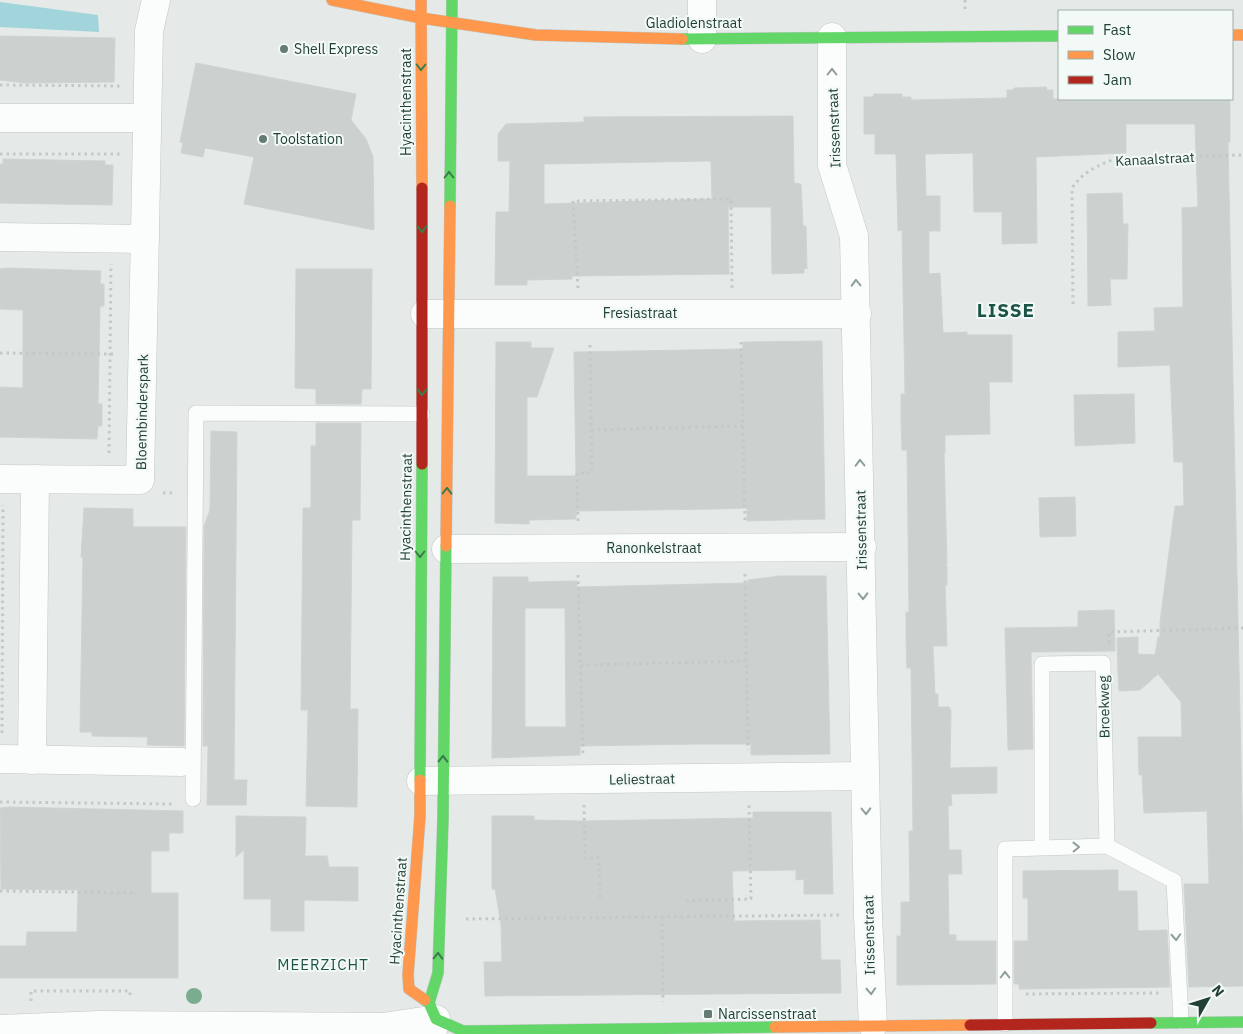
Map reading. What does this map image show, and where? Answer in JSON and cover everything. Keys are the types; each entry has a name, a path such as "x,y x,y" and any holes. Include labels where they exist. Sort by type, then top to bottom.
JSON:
{"main road":[{"name":"Gladiolenstraat","path":"332,0 421,18 536,35 702,39 1058,36"},
{"name":"Hyacinthenstraat","path":"422,0 421,18 446,548 431,781 420,816 408,975 409,989 433,1019"},
{"name":"Hyacinthenstraat","path":"433,1019 438,973 431,781 422,414 436,314 452,0"},
{"path":"433,1019 462,1031 840,1030 873,1026 1005,1024 1098,1028 1181,1021 1243,1022"}],"street":[{"name":"Bloembinderspark","path":"2,479 140,480 149,31 156,0"},
{"path":"702,0 702,39"},
{"name":"Irissenstraat","path":"832,37 832,165 854,236 862,547 868,915 873,1026"},
{"path":"0,118 147,118"},
{"path":"0,237 145,238"},
{"name":"Fresiastraat","path":"436,314 856,314"},
{"path":"32,760 35,479"},
{"name":"Ranonkelstraat","path":"446,548 862,547"},
{"path":"1,759 181,762"},
{"name":"Leliestraat","path":"431,781 865,776"},
{"path":"0,1029 99,1025 190,1030 383,1028 433,1019"}],"lane":[{"path":"187,802 196,413 422,414"},
{"name":"Broekweg","path":"1042,848 1042,664 1103,663 1107,846"},
{"path":"1005,1024 1005,849 1107,846 1174,881 1181,1021"}],"path":[{"path":"0,86 148,86"},
{"path":"0,154 146,154"},
{"name":"Kanaalstraat","path":"1073,304 1072,188 1078,178 1098,165 1115,159 1243,155"},
{"path":"600,898 599,858 585,858 577,473 592,473 584,313 573,201 730,199 743,426 751,899 686,901"},
{"path":"108,480 111,238"},
{"path":"0,353 142,355"},
{"path":"591,430 743,426"},
{"path":"1,759 2,479"},
{"path":"140,480 152,493 180,493"},
{"path":"1103,663 1110,654 1109,632 1243,628"},
{"path":"581,665 746,661"},
{"path":"0,802 187,802"},
{"path":"0,891 134,893"},
{"path":"463,919 868,915"},
{"path":"662,917 664,1029"},
{"path":"1005,994 1179,992"}],"water":[{"path":"0,2 98,15 99,32 0,27"}],"building":[{"path":"0,36 115,38 114,82 25,83 0,80"},
{"path":"196,63 356,94 351,120 366,139 373,157 374,230 244,204 254,157 205,148 203,157 181,153 183,143 180,142"},
{"path":"1046,87 1047,90 1053,90 1053,99 1058,100 1230,100 1230,142 1228,142 1243,860 1243,986 1189,987 1184,884 1209,884 1207,811 1144,813 1142,775 1139,775 1138,737 1182,737 1181,702 1158,674 1140,690 1119,691 1117,638 1138,637 1138,654 1155,655 1158,637 1160,637 1160,622 1175,506 1184,506 1183,462 1174,462 1170,365 1118,367 1118,332 1155,331 1154,308 1183,307 1182,208 1198,207 1195,124 1126,124 1126,153 1036,157 1037,243 1002,244 1002,212 974,212 973,153 925,154 926,196 940,196 940,231 929,231 929,274 940,273 943,333 967,332 967,335 1012,335 1012,382 989,382 990,434 945,435 947,646 933,646 935,694 938,694 938,707 949,707 951,711 950,768 997,767 997,793 951,794 952,805 948,806 949,850 961,850 962,874 948,874 949,935 956,935 956,941 996,941 996,984 897,985 897,936 901,936 901,902 910,902 909,831 913,831 911,668 907,668 906,640 906,612 909,612 907,450 902,450 901,421 901,394 905,394 902,230 898,231 896,154 875,154 875,134 864,134 864,97 873,97 874,94 902,94 902,97 911,97 911,100 1007,98 1007,90"},
{"path":"793,116 794,183 801,184 803,226 806,226 807,269 804,268 804,273 772,274 771,207 728,207 729,274 572,276 572,279 527,280 527,285 495,285 496,212 509,212 510,161 498,161 498,134 506,124 584,122 584,117","holes":["711,161 712,199 544,204 544,164"]},
{"path":"3,159 105,161 105,165 113,165 112,205 0,203 0,164 3,164"},
{"path":"1122,193 1123,224 1128,224 1127,279 1110,279 1111,305 1088,306 1087,194"},
{"path":"0,269 101,271 100,284 104,284 104,306 100,306 98,404 102,404 102,426 98,426 97,439 0,437 0,387 23,388 23,310 0,309"},
{"path":"296,269 372,269 371,389 362,389 361,404 316,404 316,389 295,388"},
{"path":"822,341 825,519 747,521 747,508 576,511 576,519 529,520 529,524 495,523 496,342 531,342 531,348 554,348 537,397 527,397 527,476 576,476 574,352 743,349 743,342"},
{"path":"1134,394 1135,443 1075,446 1074,395"},
{"path":"316,423 361,423 360,520 352,520 350,709 358,709 357,807 306,806 308,710 301,710 303,508 311,508 311,446 316,446"},
{"path":"211,431 237,432 234,780 247,780 246,805 207,805 208,746 203,746 204,526 210,510"},
{"path":"1075,497 1076,536 1040,537 1039,498"},
{"path":"84,508 133,509 133,527 186,527 184,746 147,745 148,737 92,736 92,732 80,732 83,557 81,557"},
{"path":"779,576 826,576 830,754 751,755 751,744 696,744 580,746 580,755 492,758 493,577 528,577 528,582 577,581 577,587 748,583 748,580","holes":["525,608 565,608 566,727 525,727"]},
{"path":"1114,610 1115,651 1031,652 1033,749 1008,750 1005,628 1078,627 1078,611"},
{"path":"0,808 183,811 183,833 169,833 169,851 151,851 151,893 178,893 178,978 0,978 0,946 26,946 27,932 77,932 78,890 1,889"},
{"path":"753,812 831,812 833,894 804,894 804,879 796,880 796,870 732,871 734,921 820,920 821,960 840,960 841,993 485,996 484,962 502,962 501,924 495,889 492,889 492,816 534,816 534,820 582,821 753,818"},
{"path":"236,816 306,817 305,856 327,856 329,867 358,867 358,901 304,900 304,931 271,931 271,899 244,899 244,850 236,857"},
{"path":"1118,870 1118,891 1137,891 1138,931 1167,930 1170,987 1019,989 1019,984 1014,984 1014,941 1028,941 1028,898 1023,898 1023,871"}],"traffic: fast":[{"path":"450,206 452,0"},
{"path":"682,39 1058,36"},
{"path":"420,780 422,464"},
{"path":"429,1003 438,973 443,818 446,546"},
{"path":"425,1000 429,1003 436,1019 463,1031 775,1027"},
{"path":"1151,1023 1243,1022"}],"traffic: slow":[{"path":"332,0 421,18 536,35 682,39"},
{"path":"421,0 422,188"},
{"path":"1233,35 1243,35"},
{"path":"446,546 450,206"},
{"path":"420,780 420,816 408,975 409,989 425,1000"},
{"path":"775,1027 970,1025"}],"traffic: jam":[{"path":"422,188 422,464"},
{"path":"970,1025 1151,1023"}],"place":[{"name":"Shell Express","path":"284,49"},
{"name":"Toolstation","path":"263,139"},
{"name":"Narcissenstraat","path":"708,1014"}],"district":[{"name":"LISSE","path":"1006,310"},
{"name":"MEERZICHT","path":"323,965"}]}
